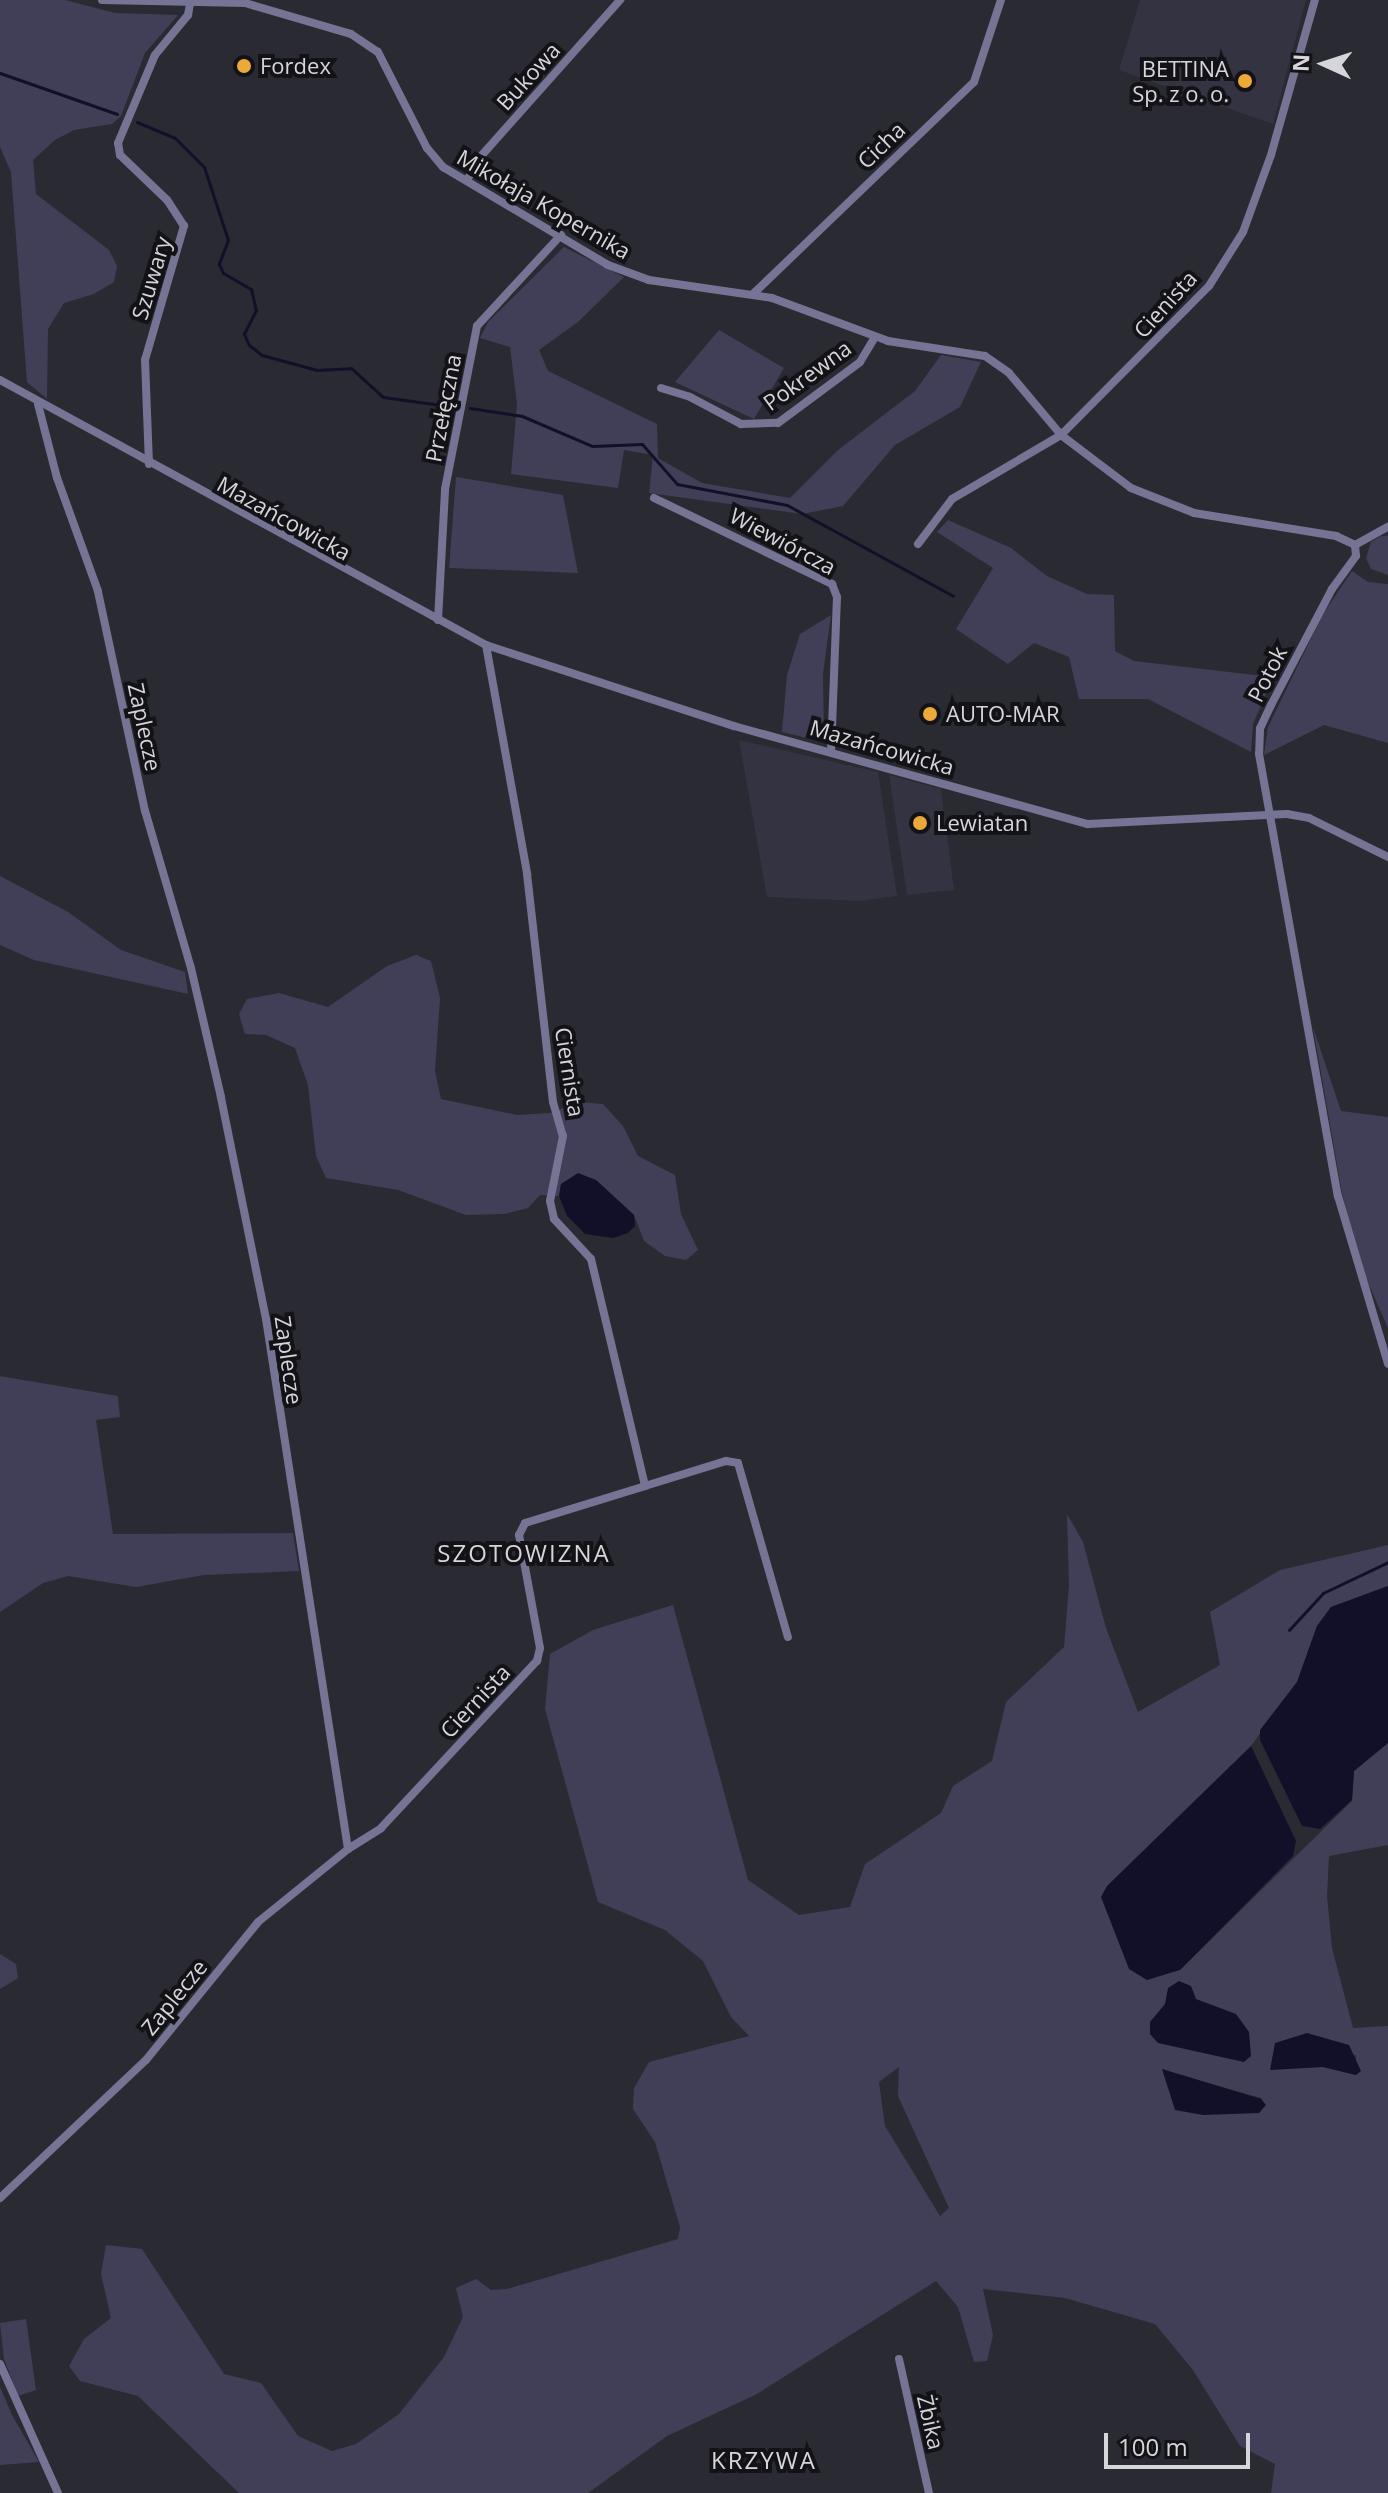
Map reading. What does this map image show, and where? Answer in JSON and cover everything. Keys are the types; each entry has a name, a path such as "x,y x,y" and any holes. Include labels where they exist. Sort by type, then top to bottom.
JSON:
{"street":[{"name":"Mikołaja Kopernika","path":"102,0 245,3 351,34 378,52 427,148 443,167 608,265 649,280 753,294 875,337 985,356 1009,373 1061,435 1092,463 1162,502 1264,527 1336,536 1355,545"},
{"name":"Bukowa","path":"467,180 482,155 620,0"},
{"name":"Cicha","path":"753,294 974,82 1001,0"},
{"name":"Cienista","path":"918,544 952,499 1061,435 1174,326 1209,286 1243,232 1271,155 1315,0"},
{"name":"Szuwary","path":"149,464 145,360 184,226 159,192 120,155 118,143 155,55 188,15 190,4"},
{"name":"Przełęczna","path":"438,620 445,489 477,326 561,235"},
{"name":"Pokrewna","path":"661,388 690,397 741,424 778,423 860,362 875,337"},
{"name":"Mazańcowicka","path":"0,380 38,404 486,645 734,726 1088,824 1269,815 1309,818 1388,857"},
{"name":"Zaplecze","path":"0,2198 146,2060 258,1922 348,1849 266,1319 221,1097 191,968 145,811 98,591 57,478 38,404"},
{"name":"Wiewiórcza","path":"654,498 770,559 825,579 836,589 831,751"},
{"path":"1355,545 1386,528"},
{"name":"Potok","path":"1269,815 1260,729 1332,589 1353,562 1355,545"},
{"name":"Ciernista","path":"486,645 527,874 553,1102 563,1136 550,1201 554,1219 591,1259 645,1486"},
{"path":"1269,815 1338,1196 1388,1364"},
{"name":"Ciernista","path":"348,1849 381,1828 537,1661 540,1648 519,1535 525,1523 726,1461 738,1463 788,1637"},
{"name":"Żbika","path":"899,2359 929,2493"},
{"path":"0,2364 58,2493"}],"shaded area":[{"path":"0,0 65,0 115,13 178,15 145,53 121,116 112,124 74,130 55,140 33,160 36,194 109,250 117,266 114,282 94,294 64,303 48,329 47,399 27,382 11,172 0,147"},
{"path":"1140,0 1306,0 1273,124 1119,70"},
{"path":"564,247 624,277 578,322 539,350 548,371 657,424 658,458 702,483 790,498 838,450 915,391 941,355 981,362 960,407 895,445 843,506 802,514 649,493 653,455 624,450 618,488 511,474 517,404 510,347 480,338 488,322"},
{"path":"719,330 784,368 754,419 675,382"},
{"path":"456,477 563,495 578,573 449,568"},
{"path":"948,520 1011,548 1047,576 1087,594 1114,595 1115,651 1134,661 1273,677 1253,724 1251,752 1148,699 1079,699 1069,657 1034,643 1008,664 956,629 993,568 937,532"},
{"path":"1388,536 1388,575 1371,569 1366,558 1371,542"},
{"path":"1352,571 1368,582 1388,584 1388,743 1324,725 1264,755 1268,727 1323,614"},
{"path":"831,615 823,674 824,742 782,732 787,675 800,634"},
{"path":"739,740 878,772 897,896 858,901 767,897"},
{"path":"889,775 941,789 954,890 907,895"},
{"path":"0,876 68,912 121,950 185,972 188,994 34,960 0,945"},
{"path":"416,955 431,961 440,998 435,1071 441,1099 517,1115 550,1113 580,1102 603,1104 623,1126 638,1156 675,1175 681,1214 698,1250 686,1260 665,1256 644,1241 634,1215 596,1180 561,1184 559,1196 540,1195 528,1208 504,1214 466,1215 398,1190 326,1178 316,1156 308,1085 295,1048 266,1035 245,1034 239,1014 247,999 279,993 328,1007 387,966"},
{"path":"1313,1027 1341,1111 1388,1117 1388,1328 1361,1267 1342,1193"},
{"path":"578,1173 596,1180 634,1215 635,1226 628,1233 613,1238 585,1234 567,1216 559,1196 561,1184"},
{"path":"0,1376 118,1396 120,1417 96,1420 113,1534 293,1533 299,1571 204,1575 136,1587 68,1576 43,1583 0,1612"},
{"path":"1067,1514 1083,1542 1106,1628 1138,1712 1220,1665 1210,1612 1280,1570 1388,1545 1388,1586 1331,1607 1317,1626 1297,1682 1251,1746 1180,1970 1352,1801 1354,1771 1388,1743 1388,1845 1329,1856 1327,1896 1332,1948 1353,2028 1388,2026 1388,2493 1271,2493 1275,2464 1240,2446 1193,2370 1155,2324 1065,2298 983,2289 993,2335 987,2361 974,2362 958,2307 936,2281 757,2394 667,2436 588,2493 239,2493 138,2396 80,2381 69,2366 84,2339 111,2318 101,2274 106,2245 142,2249 224,2374 261,2383 298,2436 332,2451 356,2444 399,2414 444,2357 463,2317 456,2288 476,2279 491,2290 507,2289 678,2239 680,2227 655,2142 633,2109 634,2088 649,2062 749,2036 731,2017 703,1961 665,1930 598,1902 545,1709 550,1654 593,1630 673,1605 748,1880 799,1915 850,1907 865,1864 941,1813 953,1786 992,1761 1006,1702 1064,1647 1069,1586","holes":["1356,2055 1356,2075 1323,2067 1295,2068","899,2067 898,2096 949,2208 940,2216 885,2126 879,2082","1162,2070 1261,2098 1265,2105"]},
{"path":"1388,1586 1388,1743 1354,1771 1352,1800 1320,1829 1302,1826 1260,1740 1260,1730 1297,1682 1317,1626 1331,1607"},
{"path":"1251,1746 1296,1841 1293,1856 1180,1970 1147,1980 1129,1969 1101,1897 1107,1886"},
{"path":"0,1954 16,1964 18,1978 0,1989"},
{"path":"1179,1981 1191,1986 1196,1999 1236,2014 1249,2032 1251,2056 1244,2062 1158,2043 1150,2034 1150,2022 1165,2004 1168,1988"},
{"path":"1307,2033 1349,2045 1361,2071 1356,2075 1323,2067 1270,2070 1275,2043"},
{"path":"1162,2069 1261,2099 1266,2105 1259,2113 1203,2115 1175,2110"},
{"path":"26,2319 36,2390 18,2396 4,2359 0,2323"},
{"path":"0,2387 12,2415 39,2462 0,2465"}],"waterway":[{"path":"0,73 117,114"},
{"path":"137,122 175,138 204,167 228,240 219,264 223,273 251,289 256,310 244,334 249,345 262,355 317,370 351,368 383,397 455,407"},
{"path":"470,408 522,416 592,446 642,444 677,484 787,505 953,596"},
{"path":"1289,1630 1323,1593 1388,1562"}],"place":[{"name":"Fordex","path":"244,66"},
{"name":"BETTINA Sp. z o. o.","path":"1245,81"},
{"name":"AUTO-MAR","path":"930,714"},
{"name":"Lewiatan","path":"920,823"}],"district":[{"name":"SZOTOWIZNA","path":"524,1553"},
{"name":"KRZYWA","path":"764,2460"}]}
